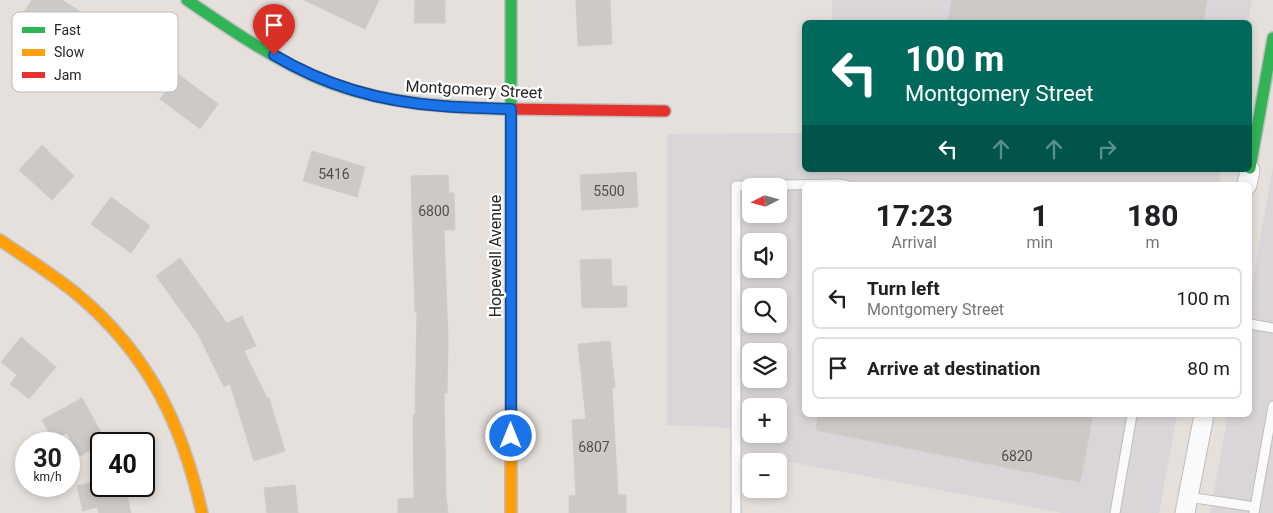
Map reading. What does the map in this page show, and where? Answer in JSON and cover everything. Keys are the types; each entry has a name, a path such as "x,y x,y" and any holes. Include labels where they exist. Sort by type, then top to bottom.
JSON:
{"street":[{"name":"Montgomery Street","path":"187,0 286,63 354,91 400,101 442,106 664,111"},
{"name":"Hopewell Avenue","path":"511,513 512,0"},
{"path":"1252,158 1273,38"},
{"path":"0,240 80,296 111,325 131,348 152,379 180,434 190,463 202,513"},
{"path":"1187,505 1204,417"}],"lane":[{"path":"736,513 736,186 802,185"},
{"path":"1252,324 1273,328"},
{"path":"1187,505 1255,510 1273,406"},
{"path":"1115,513 1132,417"}],"shaded area":[{"path":"832,0 1252,0 1248,20 832,20"},
{"path":"802,133 802,172 1221,172 1219,182 802,182 802,417 1177,417 1159,513 1063,513 787,461 787,453 737,452 735,428 667,425 667,134"},
{"path":"1273,168 1273,513 1210,513 1228,417 1252,417 1252,284"}],"building":[{"path":"32,0 62,0 81,12 24,12"},
{"path":"304,0 379,0 365,29"},
{"path":"415,0 445,0 445,23 414,23"},
{"path":"576,0 610,0 612,44 578,46"},
{"path":"952,0 1207,0 1203,20 948,20"},
{"path":"178,74 218,104 200,129 160,99 165,92 178,92"},
{"path":"42,145 74,176 52,200 19,170"},
{"path":"312,151 365,167 357,197 303,181"},
{"path":"636,172 638,207 582,210 580,175"},
{"path":"448,175 449,193 454,193 455,230 444,230 448,338 447,393 444,393 448,513 398,513 398,499 414,498 413,415 415,415 417,312 415,312 411,176"},
{"path":"111,197 150,226 131,253 91,224"},
{"path":"180,258 227,323 242,316 256,346 244,351 267,398 269,398 285,451 254,461 230,384 224,387 198,334 156,276"},
{"path":"611,259 612,286 627,286 627,307 582,308 580,260"},
{"path":"21,337 56,367 29,399 10,384 17,375 1,362"},
{"path":"610,341 615,388 612,388 618,495 626,495 626,513 569,513 569,496 576,495 572,420 586,419 578,344"},
{"path":"82,398 101,432 90,432 90,450 80,456 80,432 49,432 42,420"},
{"path":"818,417 1093,417 1080,482 816,430"},
{"path":"90,483 90,497 127,497 131,513 99,513 97,507 83,511 80,497 80,485"},
{"path":"295,485 298,513 267,513 264,488"}],"traffic: fast":[{"path":"187,0 279,59 334,84 382,98 407,102 505,109"},
{"path":"511,0 511,139"},
{"path":"1252,157 1273,38"}],"traffic: slow":[{"path":"511,139 511,513"},
{"path":"0,240 78,295 125,342 159,393 173,421 194,481 202,513"}],"traffic: jam":[{"path":"505,109 665,111"}],"route":[{"path":"274,55 286,63 314,76 354,91 400,101 442,106 511,109 511,436"}]}
